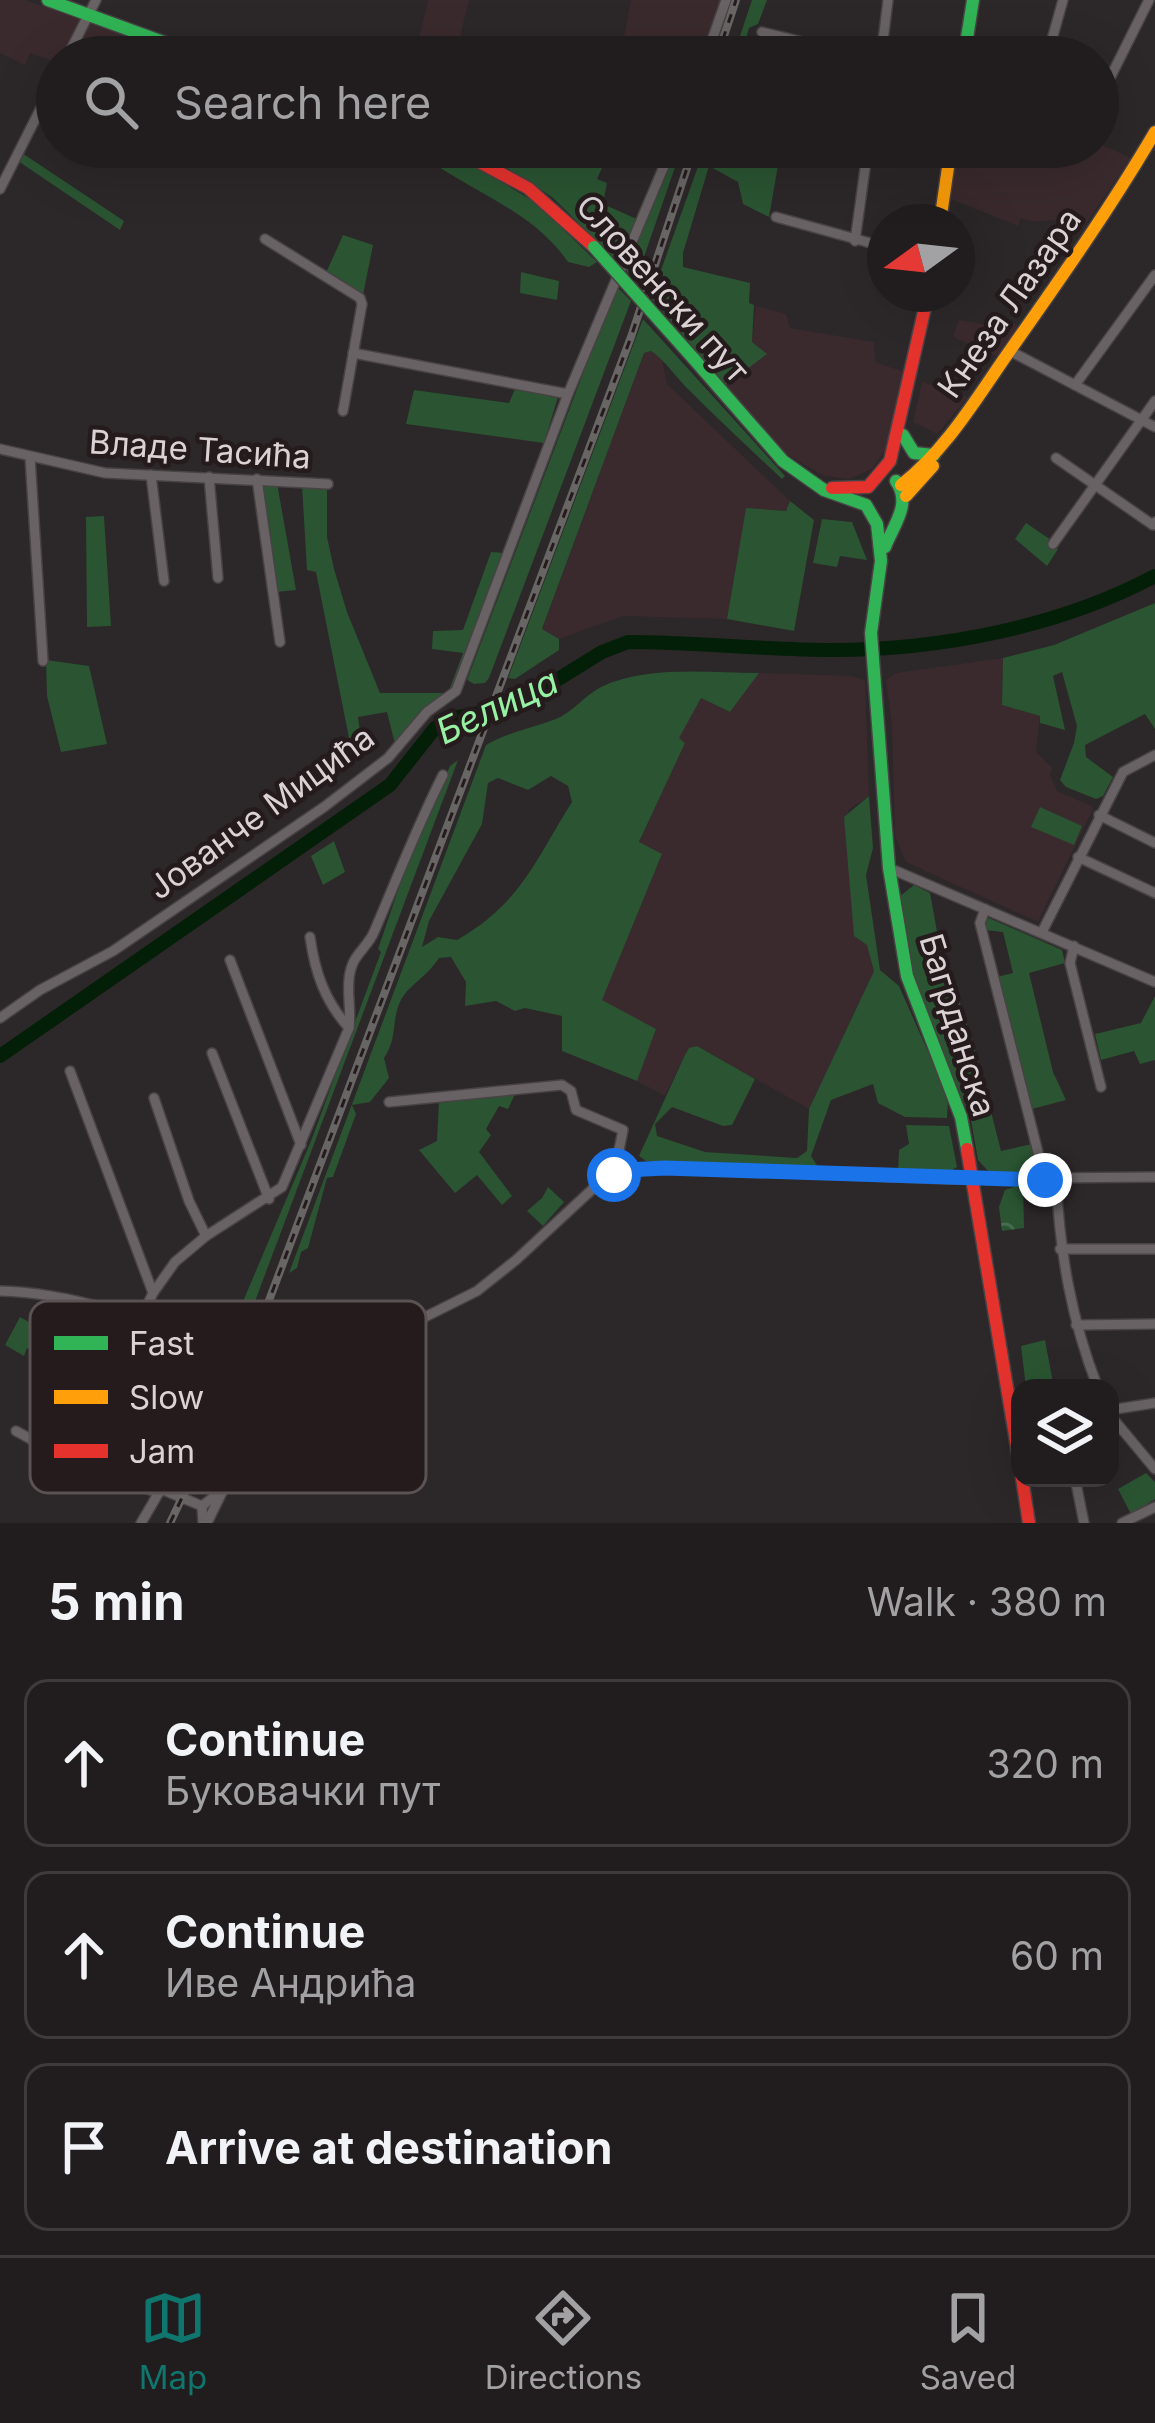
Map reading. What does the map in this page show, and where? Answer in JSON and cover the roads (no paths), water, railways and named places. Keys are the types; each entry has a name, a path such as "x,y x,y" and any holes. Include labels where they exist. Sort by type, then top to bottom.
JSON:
{"main road":[{"path":"48,0 146,36"},
{"path":"967,36 973,0"},
{"name":"Кнеза Лазара","path":"902,488 926,477 939,449 1010,352 1155,132"},
{"name":"Словенски пут","path":"498,168 533,190 594,247 783,461 819,486 870,511"},
{"path":"943,204 948,168"},
{"path":"881,561 870,511 873,483 890,461 924,312"},
{"path":"881,561 896,517 904,508 904,406"},
{"path":"903,435 914,453 939,449"},
{"path":"819,486 873,483 902,488"},
{"path":"870,511 896,517"},
{"name":"Багрданска","path":"881,561 871,633 889,868 908,976 961,1117 1011,1410"},
{"path":"1023,1487 1029,1523"}],"street":[{"path":"78,36 96,0"},
{"path":"713,36 726,0"},
{"path":"884,36 888,0"},
{"path":"1053,36 1063,0"},
{"path":"1119,60 1149,0"},
{"path":"763,32 779,36"},
{"path":"0,189 36,118"},
{"name":"Јованче Мицића","path":"0,1018 40,990 113,951 324,807 388,758 427,712 456,691 568,394 663,168"},
{"path":"855,241 865,168"},
{"path":"776,217 867,243"},
{"path":"265,239 360,298 343,411"},
{"path":"1075,385 1155,275"},
{"path":"1010,352 1155,427"},
{"path":"353,353 568,394"},
{"path":"1053,544 1155,401"},
{"name":"Владе Тасића","path":"0,448 105,473 328,484"},
{"path":"30,457 44,661"},
{"path":"1056,458 1154,523"},
{"path":"151,475 164,581"},
{"path":"208,477 218,578"},
{"path":"257,479 280,642"},
{"path":"1042,932 1123,772 1155,755"},
{"path":"149,1301 175,1262 282,1187 349,1028 348,988 354,960 373,936 407,847 443,775"},
{"path":"1099,815 1155,843"},
{"path":"1078,857 1155,892"},
{"path":"889,868 1155,982"},
{"path":"985,909 980,923 1050,1179 1076,1325 1095,1379"},
{"path":"310,938 327,999 349,1028"},
{"path":"1074,946 1070,963 1101,1087"},
{"path":"230,960 301,1145"},
{"path":"212,1052 269,1199"},
{"path":"70,1071 153,1293"},
{"path":"389,1102 562,1085 571,1091 576,1110 623,1130 614,1175"},
{"path":"154,1098 189,1202 206,1236"},
{"path":"426,1316 477,1291 517,1260 588,1191 626,1170 973,1179 1155,1178"},
{"path":"1060,1249 1155,1249"},
{"path":"0,1292 68,1301"},
{"path":"1076,1325 1155,1324"},
{"path":"1119,1411 1155,1403"},
{"path":"1119,1424 1155,1469"},
{"path":"16,1431 30,1439"},
{"path":"1077,1487 1084,1523"},
{"path":"141,1523 159,1493"},
{"path":"166,1493 202,1506"},
{"path":"202,1506 220,1493"},
{"path":"205,1523 223,1493"},
{"path":"202,1506 205,1523"},
{"path":"1122,1523 1155,1507"}],"waterway":[{"name":"Белица","path":"0,1056 390,785 435,728 453,718 513,707 602,652 628,642 832,650 915,646 1039,622 1155,576"}],"railway":[{"path":"724,36 736,0"},
{"path":"269,1301 631,337 687,168"},
{"path":"170,1523 184,1493"}]}
